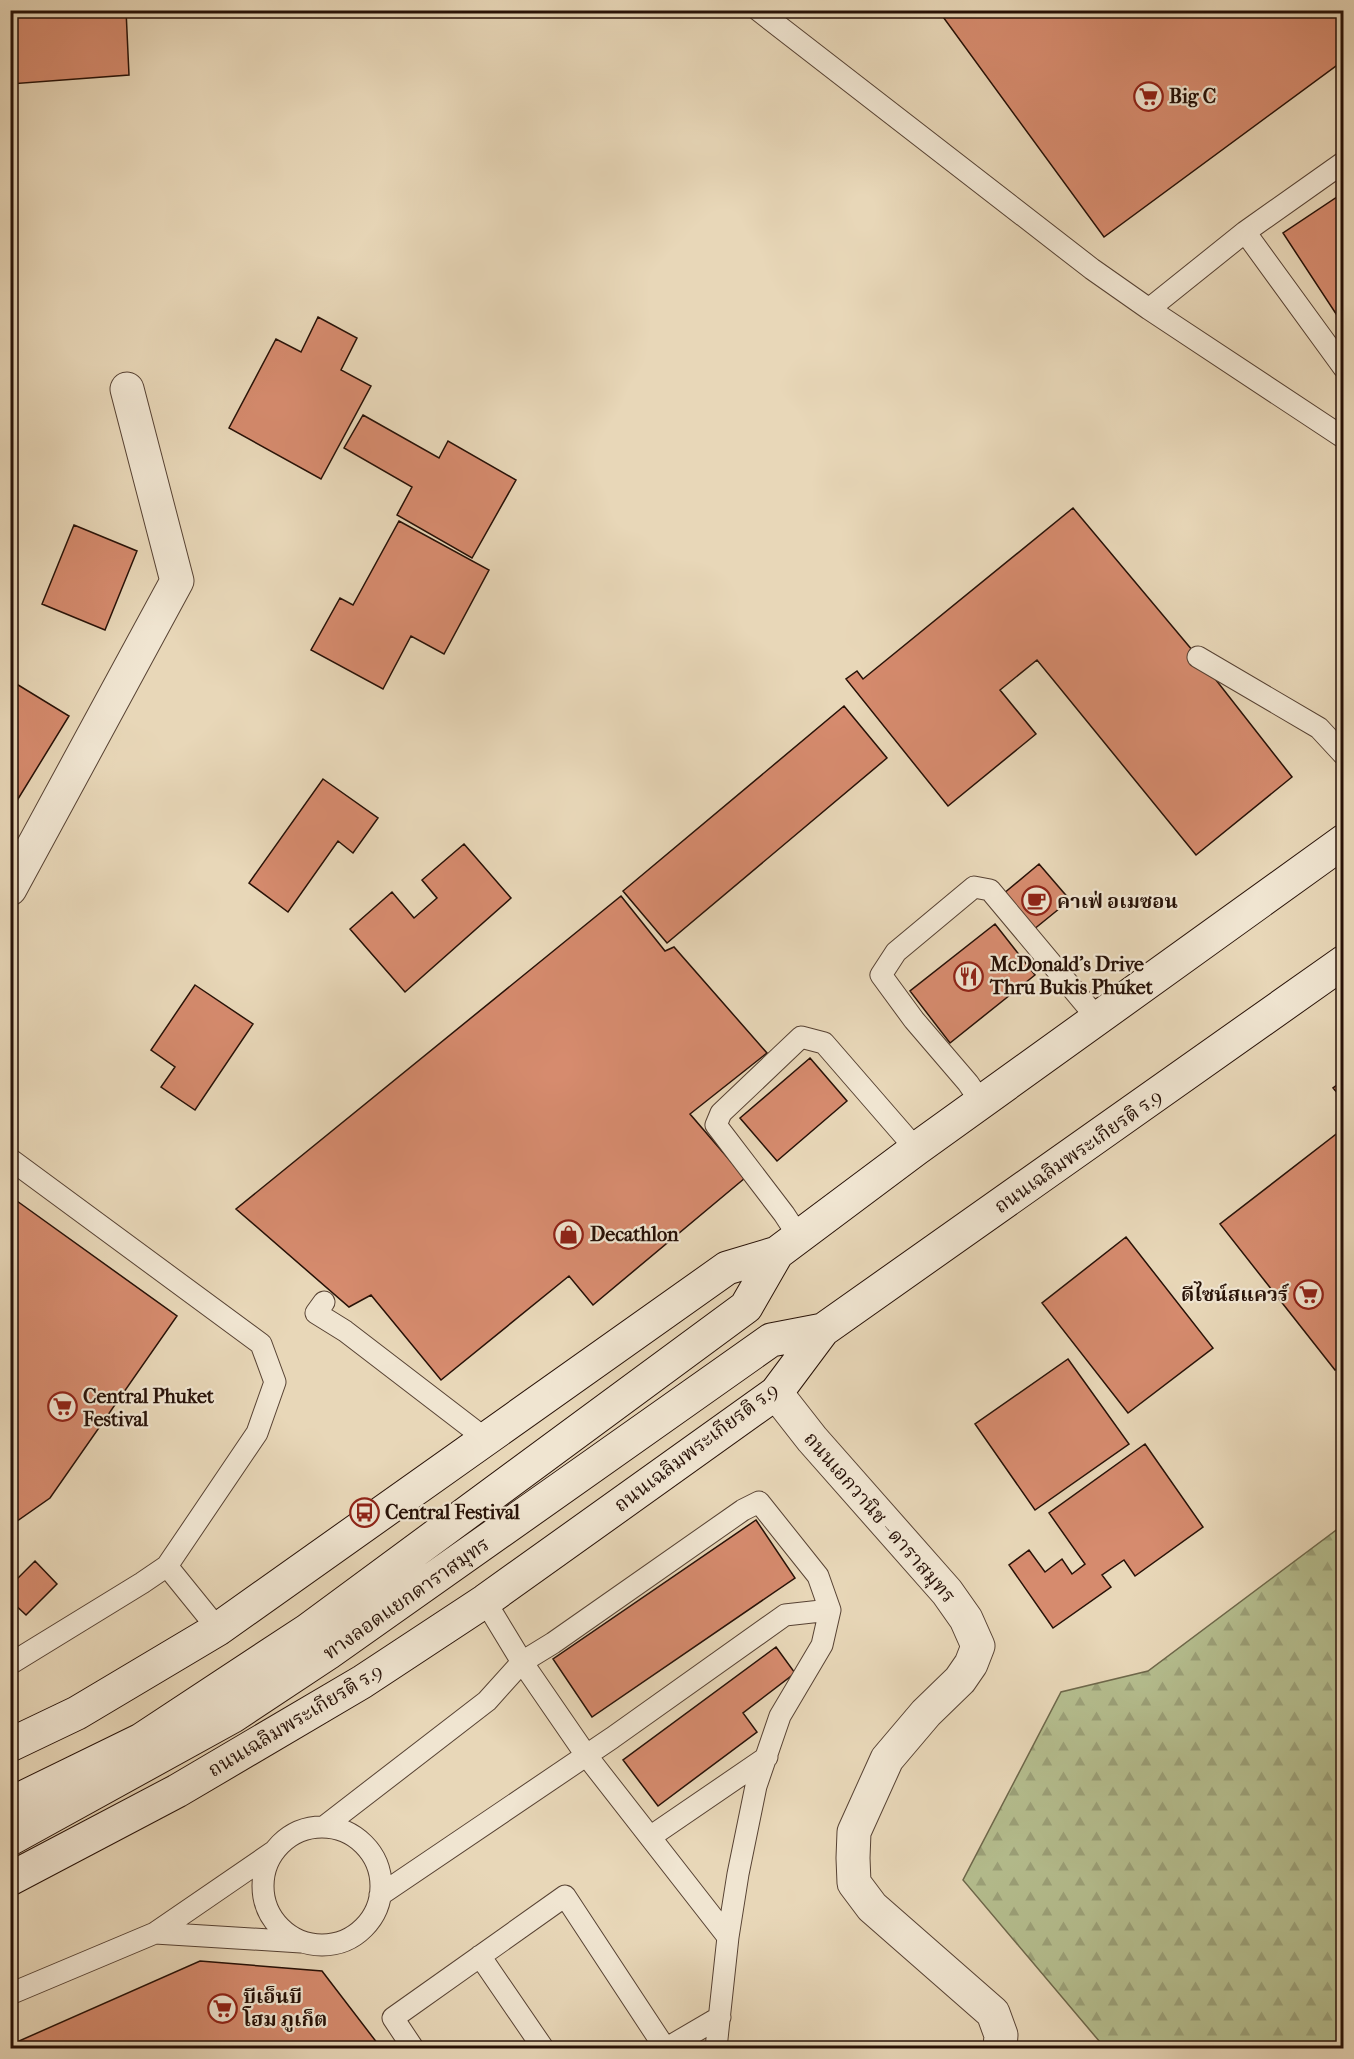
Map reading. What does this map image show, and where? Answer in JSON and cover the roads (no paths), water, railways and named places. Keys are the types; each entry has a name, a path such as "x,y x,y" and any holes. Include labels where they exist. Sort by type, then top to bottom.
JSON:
{"main road":[{"path":"10,889 177,581 127,389"},
{"path":"10,1745 77,1713 219,1629 727,1268 788,1245 916,1149 1344,841"},
{"name":"ถนนเฉลิมพระเกียรติ ร.9","path":"10,1879 177,1791 362,1682 485,1601 776,1393 822,1330 1344,962"},
{"name":"ทางลอดแยกดาราสมุทร","path":"10,1804 141,1740 308,1630 746,1307 788,1245"},
{"name":"ทางลอดแยกดาราสมุทร","path":"10,1839 233,1716 328,1653 771,1340 822,1330"},
{"name":"ถนนเอกวานิช - ดาราสมุทร","path":"776,1393 812,1439 947,1592 966,1619 978,1646 971,1664 960,1680 926,1713 887,1759 854,1832 854,1883 872,1907 993,2013 1001,2035 1000,2049"}],"lane":[{"path":"758,10 1092,269 1344,438"},
{"path":"1149,309 1245,232 1344,162"},
{"path":"1245,232 1344,368"},
{"path":"1198,657 1319,728 1344,755"},
{"path":"981,1102 968,1083 914,1020 881,975 897,952 974,887 990,890 1097,1018"},
{"path":"788,1245 784,1214 716,1125 721,1113 801,1037 824,1043 916,1149"},
{"path":"10,1159 261,1344 275,1382 256,1433 166,1566 10,1664"},
{"path":"324,1302 316,1313 345,1331 484,1440"},
{"path":"325,1826 487,1701 522,1662 553,1643 734,1516 759,1502 818,1576 830,1610 822,1646 780,1716 756,1786 728,1937 716,2049"},
{"path":"166,1566 219,1629"},
{"path":"485,1601 522,1662 586,1755 728,1937"},
{"path":"380,1895 786,1615 830,1610"},
{"path":"650,1837 766,1756"},
{"path":"10,1994 155,1933 276,1850 289,1837 306,1828 325,1826 345,1831 362,1841 374,1857 380,1875 380,1895 374,1914 362,1929 346,1940 327,1945 155,1933"},
{"path":"276,1850 266,1867 263,1886 266,1905 276,1922 290,1935 307,1942"},
{"path":"413,2049 393,2018 565,1896 666,2049 720,2017"},
{"path":"480,1956 543,2049"}],"place":[{"name":"Big C","path":"1148,96"},
{"name":"คาเฟ่ อเมซอน","path":"1036,901"},
{"name":"McDonald's Drive Thru Bukis Phuket","path":"969,976"},
{"name":"Decathlon","path":"569,1234"},
{"name":"ดีไซน์สแควร์","path":"1309,1294"},
{"name":"Central Phuket Festival","path":"62,1407"},
{"name":"Central Festival","path":"364,1512"},
{"name":"บีเอ็นบี โฮม ภูเก็ต","path":"222,2008"}]}
